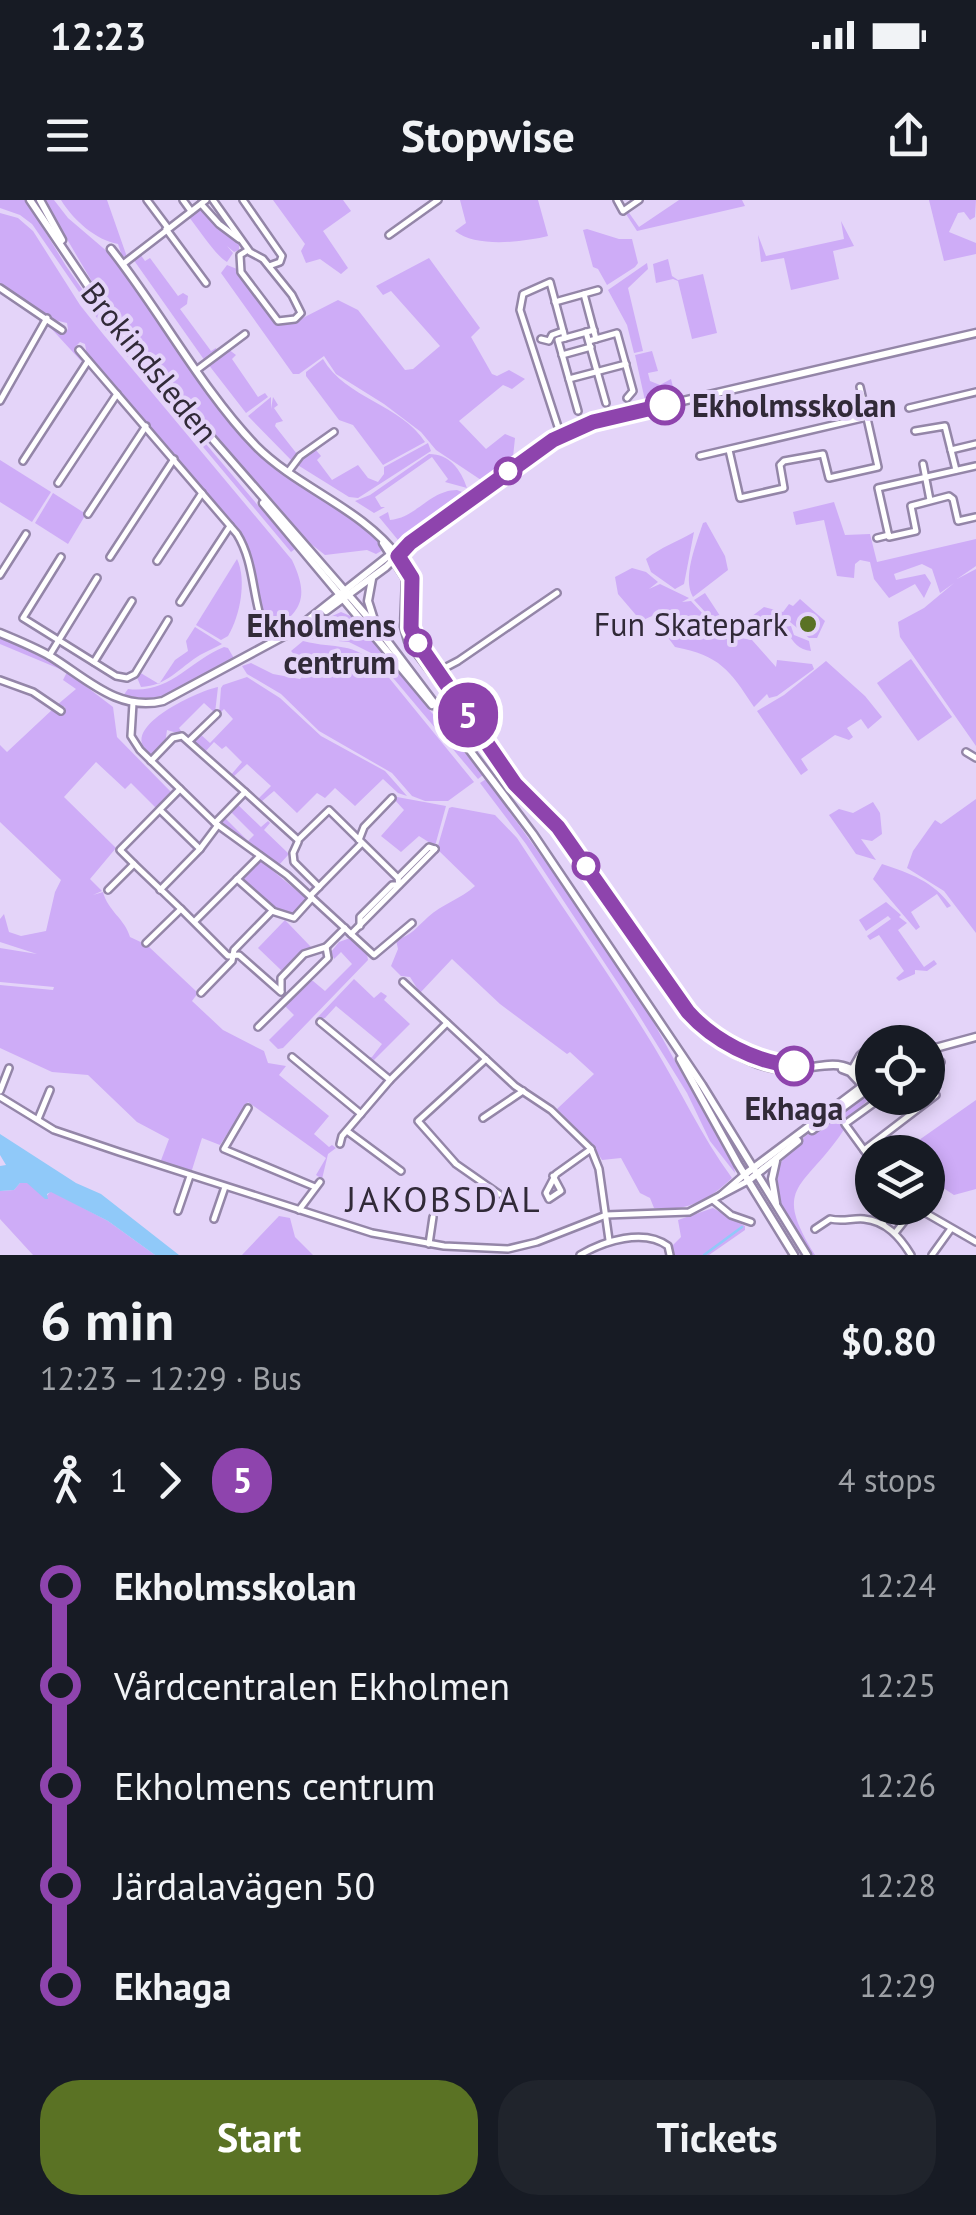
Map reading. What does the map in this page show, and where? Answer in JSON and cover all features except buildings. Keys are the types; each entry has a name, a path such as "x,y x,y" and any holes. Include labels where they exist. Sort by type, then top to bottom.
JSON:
{"main road":[{"name":"Brokindsleden","path":"30,200 120,334 344,595 379,630 533,834 658,1018 807,1255"},
{"name":"Brokindsleden","path":"40,200 73,263"},
{"path":"112,249 244,432 288,472 368,525 384,542 407,582 405,634 515,784 553,820 688,1012 711,1036 771,1062 798,1067 826,1066 855,1074"},
{"path":"322,614 361,578 561,436 605,419 974,334"},
{"name":"Brokindsleden","path":"228,460 335,578 352,611 463,740"},
{"path":"0,632 48,656 107,694 149,704 171,698 273,644 373,576 393,556"},
{"path":"373,576 368,601 379,630"},
{"path":"335,578 361,578"},
{"path":"308,621 322,614 352,611"},
{"name":"Brokindsleden","path":"658,1018 746,1178 794,1255"},
{"path":"945,1046 976,1038"},
{"path":"851,1070 851,1094"},
{"path":"745,1157 774,1157 855,1092"},
{"path":"746,1178 855,1096"},
{"path":"774,1157 772,1179 778,1208"}],"street":[{"path":"148,200 206,283"},
{"path":"183,200 192,211"},
{"path":"243,200 282,256 280,262 269,266"},
{"path":"389,235 438,200"},
{"path":"617,200 623,211 640,200"},
{"path":"123,264 207,201"},
{"path":"207,201 218,224 242,240"},
{"path":"207,201 292,295 301,313 290,322 278,321 242,272 240,255 248,250"},
{"path":"561,436 520,310 523,294 550,282 564,334"},
{"path":"555,302 598,290"},
{"path":"1,291 62,330"},
{"path":"584,294 606,403"},
{"path":"0,402 47,318"},
{"path":"540,339 548,341 552,335 590,331"},
{"path":"562,355 617,333 633,391 627,398"},
{"path":"198,369 245,334"},
{"path":"564,334 558,340 578,411"},
{"path":"79,350 230,526 248,558 260,617 273,644"},
{"path":"22,462 88,361"},
{"path":"569,379 626,364"},
{"path":"729,450 740,498 784,488 780,465 801,456 822,454 829,478 878,466 860,388"},
{"path":"909,408 976,392"},
{"path":"58,483 117,393"},
{"path":"700,456 866,417"},
{"path":"88,514 146,426"},
{"path":"915,431 946,426 956,470"},
{"path":"288,472 296,460 334,432"},
{"path":"952,450 976,444"},
{"path":"110,556 174,459"},
{"path":"923,464 930,500"},
{"path":"888,535 878,488 975,466 976,474"},
{"path":"157,561 203,492"},
{"path":"876,538 916,530 911,506 949,496 958,521 976,517"},
{"path":"180,602 230,526"},
{"path":"0,575 26,534"},
{"path":"61,557 23,618 119,678 131,676 168,620"},
{"path":"48,656 97,578"},
{"path":"437,675 556,593"},
{"path":"94,662 132,601"},
{"path":"0,680 33,692 61,711"},
{"path":"133,703 131,736 151,761 216,824 311,897 374,955 412,923"},
{"path":"190,740 217,714"},
{"path":"151,761 176,736 190,740 298,840"},
{"path":"966,752 976,758"},
{"path":"180,789 120,850 228,956 238,955 283,995"},
{"path":"160,890 200,849 245,792"},
{"path":"237,879 272,910 294,918 361,841 364,828 392,798"},
{"path":"160,810 200,849"},
{"path":"319,886 294,862 293,853 298,840 329,810 399,882"},
{"path":"351,934 429,847 435,849 399,882"},
{"path":"194,922 260,856"},
{"path":"108,890 134,864"},
{"path":"146,942 180,910"},
{"path":"200,993 232,961 272,910"},
{"path":"283,995 281,978 304,954 326,947 345,928"},
{"path":"258,1027 283,995 328,958 326,947"},
{"path":"403,982 591,1149 597,1160 609,1240"},
{"path":"320,1022 390,1080"},
{"path":"340,1144 390,1080 448,1023"},
{"path":"292,1056 361,1114"},
{"path":"486,1059 418,1121 460,1168 498,1194"},
{"path":"851,1070 855,1065"},
{"path":"9,1068 0,1094 54,1130 225,1188 372,1232 429,1244 508,1249 606,1215 677,1214 716,1199 746,1178"},
{"path":"37,1120 50,1090"},
{"path":"482,1118 522,1091"},
{"path":"248,1108 224,1149 318,1185 299,1210"},
{"path":"855,1137 846,1124 857,1115"},
{"path":"884,1135 910,1115"},
{"path":"347,1131 401,1171"},
{"path":"554,1176 591,1149"},
{"path":"178,1211 190,1176"},
{"path":"214,1220 225,1188"},
{"path":"716,1199 732,1214 751,1222"},
{"path":"429,1244 433,1217"},
{"path":"815,1229 830,1219 855,1221"},
{"path":"884,1225 911,1255"},
{"path":"895,1233 902,1225"},
{"path":"942,1225 976,1242"},
{"path":"932,1255 950,1230"},
{"path":"585,1254 609,1240 661,1241 668,1246 670,1255"}],"shaded area":[{"path":"0,200 26,200 117,339 295,549 291,552 106,331 32,224 0,208"},
{"path":"44,200 54,200 68,218 116,259 222,409 268,460 354,517 383,550 376,554 367,550 325,555 306,540 130,337 101,297"},
{"path":"61,200 107,200 127,257 122,256 118,244 86,228"},
{"path":"273,200 343,200 351,211 323,231 348,268 341,274 320,259 306,263 301,251 305,244"},
{"path":"460,200 538,200 548,236 500,242 464,236 455,231 466,223"},
{"path":"679,200 742,200 745,206 637,231 626,214 627,210 639,227"},
{"path":"929,200 976,200 975,217 970,220 964,212 958,213 949,232 976,243 976,254 944,261"},
{"path":"198,208 239,242 239,250 234,252 227,246 233,253 227,262 188,216"},
{"path":"0,213 18,218 33,231 80,305 292,560 300,583 300,601 291,617 272,632 262,613 239,533 87,355 85,344 80,342 75,347 82,362 47,324 63,334 67,323 54,320 0,285"},
{"path":"841,221 854,246 833,251 839,279 791,290 784,258 761,262 758,235 766,256 844,239"},
{"path":"583,230 632,239 638,263 607,285 593,267"},
{"path":"140,254 145,261 150,258 178,296 188,296 187,304 180,309 211,351 217,351 205,361 133,259"},
{"path":"429,258 480,328 471,337 492,374 497,376 509,370 525,379 512,389 503,385 459,421 486,449 505,434 515,438 513,457 481,480 436,450 421,432 384,404 336,374 324,356 299,374 293,374 221,273 227,265 237,269 282,323 293,323 338,300 358,310 405,370 413,369 440,346 391,291 383,295 376,286"},
{"path":"668,259 672,276 678,280 703,274 717,333 692,339 678,281 656,283 653,264"},
{"path":"647,263 648,269 628,288 643,351 634,353 627,325 608,290"},
{"path":"228,349 236,355 232,359 258,397 265,393 268,397 246,413 208,364"},
{"path":"652,351 658,371 648,373 650,381 660,385 671,379 675,395 684,396 646,405 635,355"},
{"path":"323,359 345,383 402,419 425,442 383,465 353,425 339,420 306,376"},
{"path":"271,397 271,409 273,397 278,405 274,408 283,421 275,426 297,454 292,461 248,416"},
{"path":"428,443 431,451 358,498 349,497 296,464 315,449 321,456 317,460 332,480 358,465 368,478 378,482 384,467"},
{"path":"429,454 454,464 467,488 445,482 448,479 432,457 375,497 385,507 374,513 355,501 370,495"},
{"path":"0,460 51,492 32,522 0,502"},
{"path":"462,492 398,540 379,517 388,512 390,520 399,518 439,494"},
{"path":"53,493 86,514 68,544 35,523"},
{"path":"834,502 845,535 870,534 877,562 976,539 976,566 957,579 976,569 976,746 900,637 898,622 924,608 954,583 940,593 932,569 922,564 894,574 896,580 925,574 931,583 924,598 915,584 889,598 874,579 870,562 860,560 855,564 854,578 837,576 824,520 796,525 793,512"},
{"path":"706,522 725,556 728,570 693,597 689,571"},
{"path":"694,532 684,584 675,589 651,572 646,559"},
{"path":"237,559 242,577 239,608 228,636 221,640 196,625"},
{"path":"632,568 646,572 658,582 649,589 660,584 689,598 682,602 691,601 716,628 729,636 752,640 776,667 777,660 812,664 814,669 777,696 769,698 767,694 754,707 722,666 703,655 675,647 652,616 641,621 618,594 615,577"},
{"name":"Fun Skatepark","path":"705,593 726,625 734,620 745,632 747,620 764,607 783,612 800,599 825,621 817,638 809,638 783,616 775,621 784,627 791,626 794,635 809,641 811,651 797,645 787,632 774,628 767,636 756,632 748,634 750,637 718,626 694,600"},
{"path":"341,612 353,617 483,775 478,779 373,654 349,642 305,638 308,627"},
{"path":"195,627 222,644 200,655 160,683 175,660 188,651 186,641"},
{"path":"0,636 62,668 113,707 117,737 171,792 156,808 131,783 125,789 96,762 64,797 116,848 90,879 102,891 93,895 103,892 130,937 147,945 198,993 192,1001 223,1030 264,1051 268,1063 286,1066 279,1075 329,1116 314,1134 336,1148 328,1154 322,1179 316,1175 326,1158 248,1102 220,1145 202,1138 191,1173 160,1163 169,1139 137,1122 88,1075 52,1072 0,1048 0,985 53,990 54,987 0,982 0,948 37,954 0,942 0,919 4,914 9,932 21,936 46,931 61,880 0,822 0,745 7,752 54,708 65,712 65,707 57,705 76,689 63,680 67,672 0,644"},
{"path":"303,641 361,653 381,668 474,782 448,801 425,801 412,796 392,773 319,731 281,694 247,674 242,666 251,663 273,674 300,679 309,670 291,651"},
{"path":"224,647 235,660 181,690 153,698 123,696 128,689 167,682"},
{"path":"911,659 952,717 918,741 877,683"},
{"path":"826,661 882,717 868,729 861,719 847,728 853,737 849,740 835,735 801,759 808,770 801,775 757,711"},
{"path":"139,672 158,683 141,687 136,675"},
{"path":"247,677 280,698 321,736 385,771 407,796 383,779 355,806 335,788 325,798 317,793 297,813 274,791 261,802 258,799 271,786 247,764 232,778 242,762 226,746 222,749 214,742 205,752 195,742 199,733 210,743 233,719 224,709 219,714 221,688"},
{"path":"218,687 215,713 204,703 179,728 184,735 167,730 165,744 153,755 143,745 142,735 162,714"},
{"path":"486,779 595,931 650,1016 735,1173 710,1141 687,1093 635,1009 526,844 480,783"},
{"path":"394,799 446,806 435,846 419,836 401,852 381,836 404,810"},
{"path":"976,799 976,933 944,891 907,868 913,851 935,820 941,824"},
{"path":"873,802 880,813 882,834 872,841 861,839 876,860 856,854 829,815 839,809 853,813"},
{"path":"236,803 261,827 270,823 264,830 289,854 279,865 221,822 225,818 248,841 254,835 228,813"},
{"path":"452,807 495,815 517,838 637,1019 732,1178 715,1193 687,1206 654,1208 650,1198 640,1193 621,1158 602,1160 592,1144 557,1109 594,1074 570,1052 567,1054 500,1004 452,959 420,993 410,977 401,976 391,966 398,949 396,940 475,886 437,849"},
{"path":"260,860 308,900 294,915 285,916 268,906 244,882 242,877"},
{"path":"882,864 921,879 951,906 947,908 937,894 911,912 920,927 916,930 873,879"},
{"path":"886,902 907,923 898,930 924,967 934,960 937,964 927,971 915,970 915,974 899,981 896,978 904,971 879,935 870,940 867,936 891,919 888,916 866,931 859,920"},
{"path":"285,920 311,947 282,971 258,948"},
{"path":"350,938 367,954 368,960 278,1049 269,1040 294,1015 283,1004 308,981 325,991 352,964 341,952 334,959 331,952 339,942"},
{"path":"354,979 374,998 381,992 387,996 384,1000 410,1024 374,1060 375,1064 367,1058 382,1044 336,1006 325,1018 317,1018"},
{"path":"976,1100 976,1189 954,1195 945,1189 945,1135 926,1135"},
{"path":"855,1101 855,1112 843,1124 845,1128 797,1190 796,1215 815,1255 790,1221 775,1184 784,1159 808,1134"},
{"path":"20,1183 28,1183 45,1198 51,1191 108,1221 155,1255 33,1255 0,1219 0,1191 14,1190"},
{"path":"713,1208 745,1226 745,1230 709,1255 672,1255 671,1247 681,1237 678,1220"},
{"path":"279,1216 290,1218 295,1237 313,1255 242,1255"}],"water":[{"path":"0,1134 76,1183 101,1194 179,1255 155,1255 108,1221 51,1192 45,1199 27,1183 20,1183 14,1190 0,1191 0,1166 6,1165 0,1155"}],"waterway":[{"path":"704,1255 742,1227"}],"bus line":[{"name":"5","path":"665,405 593,422 553,440 410,543 398,556 412,583 411,628 482,740 515,784 553,820 698,1024 730,1045 771,1062 794,1066"}],"place":[{"name":"Ekholmsskolan","path":"665,405"},
{"name":"Fun Skatepark","path":"808,624"},
{"name":"Ekholmens centrum","path":"418,643"},
{"name":"Ekhaga","path":"794,1066"}],"district":[{"name":"JAKOBSDAL","path":"444,1199"}]}
